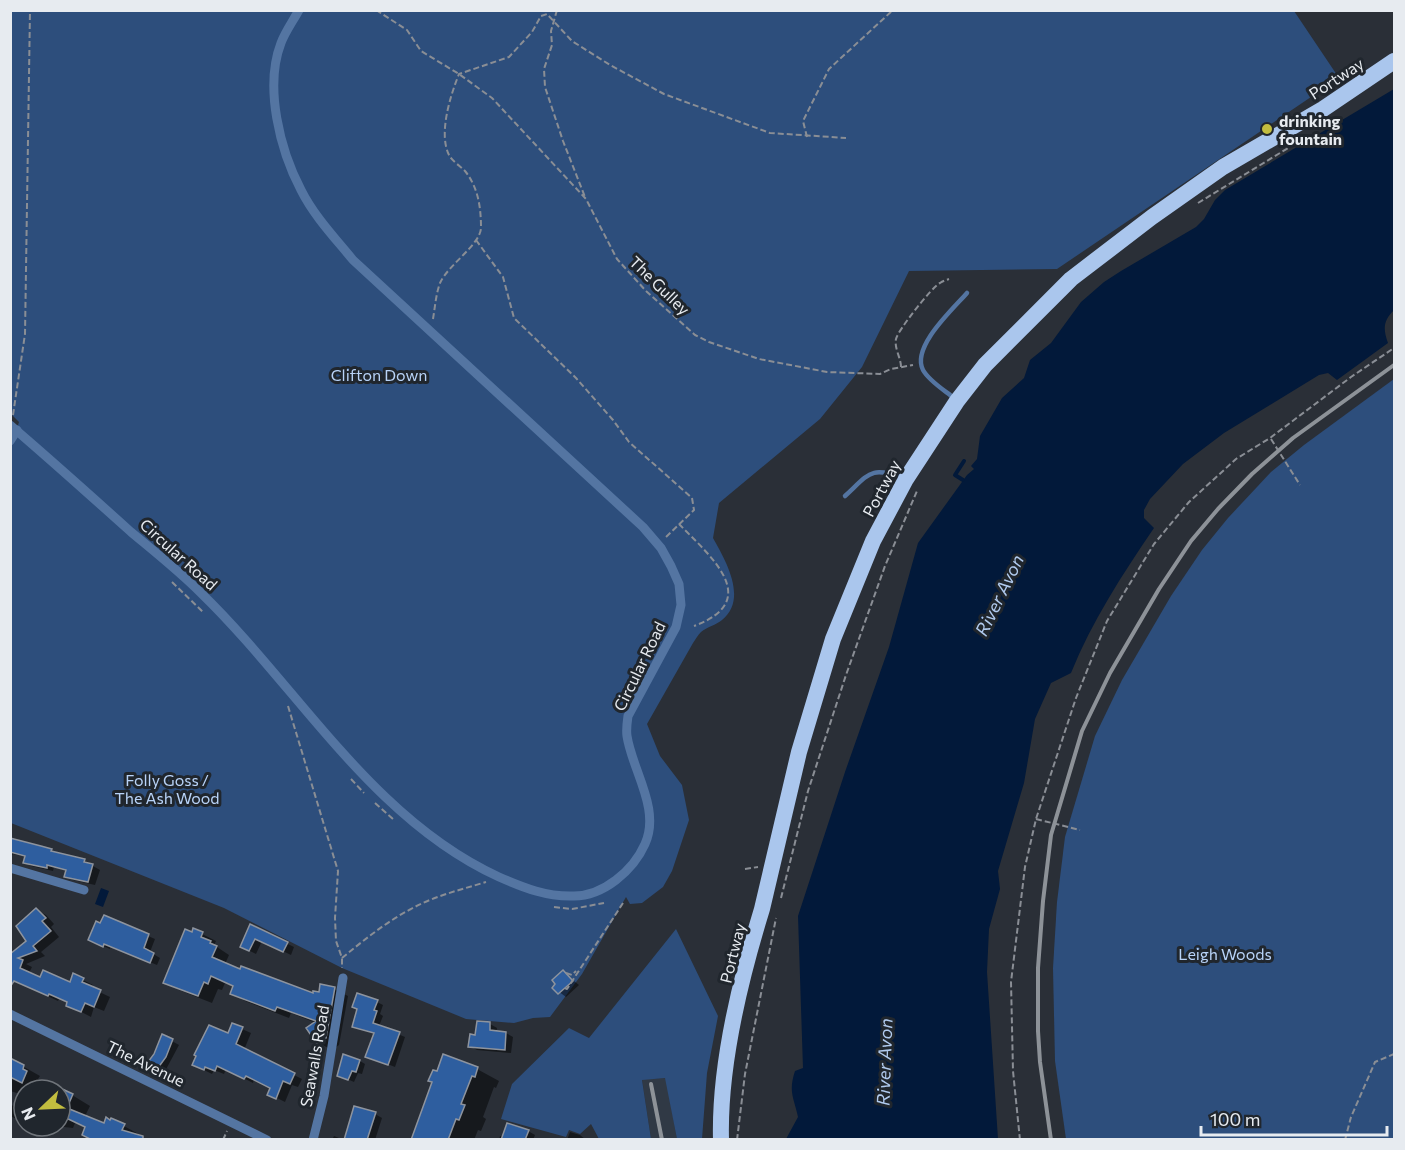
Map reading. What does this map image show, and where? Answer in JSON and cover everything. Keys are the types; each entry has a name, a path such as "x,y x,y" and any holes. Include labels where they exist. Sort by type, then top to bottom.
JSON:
{"highway":[{"name":"Portway","path":"721,1140 721,1101 728,1051 752,942 805,729 833,639 873,541 913,481 957,401 985,365 1071,279 1152,217 1223,167 1323,109 1395,61"}],"street":[{"name":"Circular Road","path":"14,428 202,593 372,785 429,835 477,867 528,890 559,897 587,896 618,879 645,845 649,831 649,816 626,733 628,716 676,627 681,605 679,584 661,548 643,527 353,260 301,191 284,147 275,106 273,75 281,43 299,10"},
{"path":"10,441 14,428"},
{"path":"10,868 84,890"},
{"name":"Seawalls Road","path":"313,1140 324,1096 343,978"},
{"name":"The Avenue","path":"10,1014 267,1140"}],"lane":[{"path":"957,401 927,376 921,364 921,354 929,339 967,293"},
{"path":"845,496 873,472 883,470 913,481"}],"path":[{"path":"10,420 15,412 25,334 30,10"},
{"name":"The Gulley","path":"376,10 407,30 421,51 459,74 492,99 586,199 617,259 646,291 695,335 759,359 827,372 880,374 901,367 921,364"},
{"path":"557,10 552,45 544,69 545,87 586,199"},
{"path":"807,137 803,121 829,69 893,10"},
{"path":"433,321 441,281 481,231 480,205 474,184 449,154 445,129 449,98 459,74 509,57 532,32 541,16 547,14 572,42 664,94 770,133 846,138"},
{"path":"1192,208 1300,140"},
{"path":"476,240 502,277 514,318 576,378 629,442 692,498 694,510 664,538"},
{"path":"901,367 896,346 902,328 939,283 949,279"},
{"path":"1020,1140 1012,1071 1011,982 1025,867 1036,819 1076,698 1107,621 1154,544 1189,502 1236,459 1270,438 1351,377 1395,348"},
{"path":"1270,438 1300,484"},
{"name":"Portway","path":"779,906 808,791 913,481"},
{"path":"679,524 726,577 729,591 726,605 706,621 694,626"},
{"path":"288,706 338,871 336,941 342,958 343,978"},
{"path":"1036,819 1080,830"},
{"path":"342,958 378,929 412,908 441,895 486,882"},
{"path":"566,988 622,903"},
{"name":"Portway","path":"737,1140 745,1074 776,918"},
{"path":"566,973 572,975 579,969"},
{"path":"1344,1140 1351,1117 1375,1062 1395,1054"}],"shaded area":[{"path":"666,1078 677,1139 651,1139 642,1079"}],"green space":[{"name":"Clifton Down","path":"11,11 1294,11 1339,78 1057,269 909,271 862,367 820,419 719,503 713,538 732,580 733,602 730,611 722,620 703,630 693,643 647,724 660,756 682,785 689,820 672,871 663,887 642,903 630,904 626,897 582,974 550,1017 533,1018 514,1023 466,1019 342,968 224,908 11,823 10,451 19,422 11,414"},
{"name":"Leigh Woods","path":"1394,379 1394,1139 1066,1139 1055,1061 1053,968 1057,902 1065,837 1095,736 1122,680 1171,596 1202,550 1228,518 1271,472"},
{"path":"676,929 718,1016 707,1073 702,1139 677,1139 665,1078 642,1080 651,1139 599,1139 591,1124 580,1134 569,1130 566,1137 501,1119 512,1084 569,1028 589,1038"}],"water":[{"name":"River Avon","path":"1394,89 1394,310 1385,325 1388,343 1337,380 1328,373 1319,375 1224,433 1183,464 1150,499 1144,510 1144,518 1154,528 1108,599 1071,673 1051,683 1035,719 1024,783 998,871 1000,889 989,929 987,972 998,1139 786,1139 798,1117 792,1095 793,1078 795,1071 803,1068 798,916 889,647 918,543 967,475 974,469 971,466 977,459 980,436 1002,398 1024,378 1030,360 1051,343 1081,302 1104,282 1196,227 1225,190"},
{"path":"101,888 109,891 103,907 95,904"}],"building":[{"path":"10,838 85,859 84,862 93,864 88,882 64,877 66,870 47,865 47,868 23,863 25,856 10,852"},
{"path":"36,908 46,918 42,921 51,931 33,946 37,951 18,958 23,960 20,968 40,977 43,970 70,982 73,973 84,978 82,982 101,990 94,1007 85,1003 81,1012 66,1006 67,1002 14,981 10,987 10,954 26,941 16,926"},
{"path":"104,915 149,934 144,948 154,953 150,963 104,944 103,947 88,940 96,921 100,923"},
{"path":"250,924 288,942 283,952 255,939 249,951 240,947"},
{"path":"193,928 203,932 201,937 217,946 212,957 240,969 241,966 313,993 313,991 319,992 320,984 335,987 326,1038 317,1044 306,1028 316,1021 277,1007 275,1011 230,994 233,986 211,976 208,984 204,982 198,996 163,983 185,929 192,932"},
{"path":"563,970 573,981 558,994 552,988 555,984 552,980"},
{"path":"357,993 378,1000 373,1023 400,1032 388,1065 365,1057 374,1033 352,1027 357,1009 352,1007"},
{"path":"477,1021 490,1022 490,1030 506,1032 505,1050 468,1047 470,1034 475,1035"},
{"path":"232,1023 243,1027 236,1044 295,1073 290,1084 283,1081 276,1099 267,1095 270,1088 246,1076 244,1079 217,1066 215,1071 205,1067 204,1070 192,1065 196,1056 194,1055 209,1025 228,1033"},
{"path":"162,1034 173,1039 166,1057 155,1072 145,1066 154,1054"},
{"path":"343,1054 360,1060 356,1072 352,1071 348,1080 337,1076"},
{"path":"443,1054 478,1067 461,1104 465,1105 459,1120 456,1119 448,1140 411,1140 432,1082 428,1081 433,1070 437,1071"},
{"path":"10,1058 24,1065 23,1069 27,1071 24,1078 10,1077"},
{"path":"354,1106 376,1112 367,1140 344,1140"},
{"path":"72,1110 104,1123 106,1117 110,1120 111,1118 125,1124 122,1130 143,1136 143,1140 92,1140 82,1135 85,1127 72,1121"},
{"path":"507,1123 529,1130 525,1140 501,1140"}],"waterway":[{"path":"963,480 955,475 964,461"}],"railway":[{"path":"1051,1140 1038,1031 1038,968 1043,901 1051,835 1082,731 1110,673 1159,589 1191,541 1218,509 1252,474 1293,438 1394,365"},
{"path":"651,1084 662,1140"}],"place":[{"name":"drinking fountain","path":"1267,129"}],"park label":[{"name":"Folly Goss / The Ash Wood","path":"167,788"}]}
